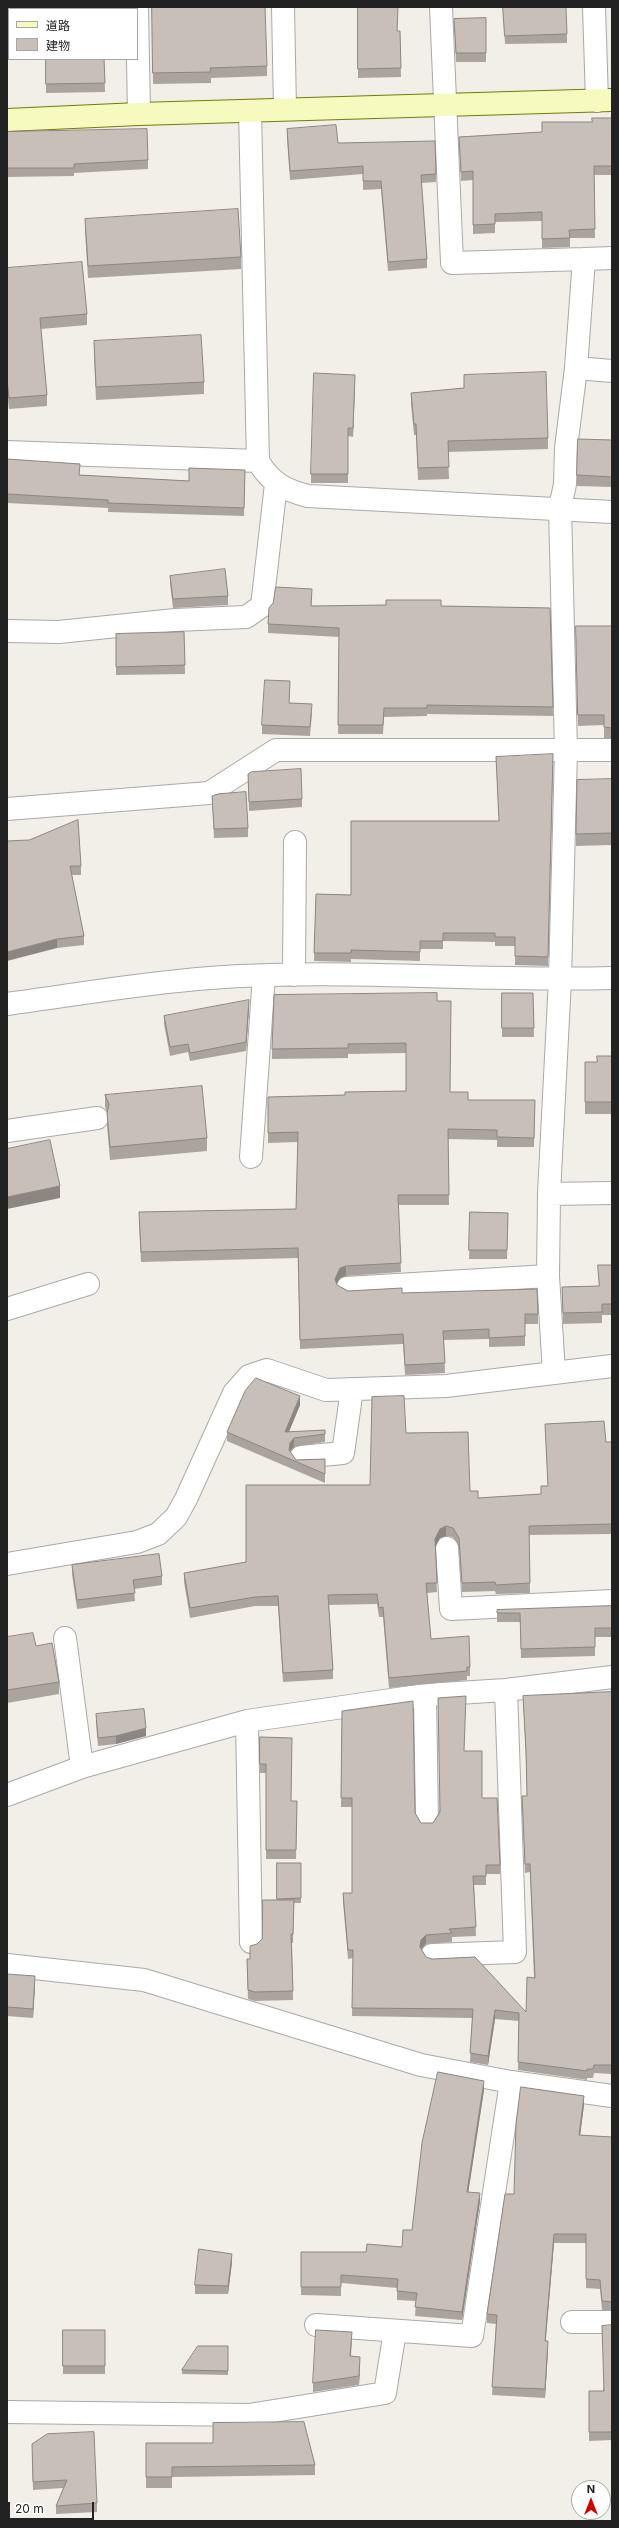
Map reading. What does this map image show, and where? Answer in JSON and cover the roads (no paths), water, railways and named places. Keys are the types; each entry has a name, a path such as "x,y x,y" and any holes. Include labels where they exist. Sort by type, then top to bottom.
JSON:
{"street":[{"path":"138,7 139,114"},
{"path":"282,7 285,109"},
{"path":"441,7 452,263 612,258"},
{"path":"7,120 285,109 604,101 594,7"},
{"path":"250,111 258,460 266,474 276,484 289,492 308,496 560,508 612,512"},
{"path":"554,1373 548,1276 549,1194 560,980 566,751 560,508 565,484 566,448 576,368 584,259"},
{"path":"576,368 612,371"},
{"path":"7,452 258,460"},
{"path":"7,631 59,632 175,620 246,617 262,606 276,484"},
{"path":"7,809 208,793 276,750 612,750"},
{"path":"294,975 295,842"},
{"path":"7,1004 209,978 294,975 560,980 612,978"},
{"path":"251,1157 264,976"},
{"path":"7,1131 97,1118"},
{"path":"549,1194 612,1193"},
{"path":"347,1288 548,1276"},
{"path":"7,1309 88,1284"},
{"path":"7,1564 136,1542 158,1534 176,1517 234,1393 249,1376 267,1370 326,1390 446,1386 612,1366"},
{"path":"301,1456 343,1453 352,1389"},
{"path":"447,1548 452,1610 612,1601"},
{"path":"65,1638 82,1767"},
{"path":"7,1795 82,1767 247,1722 424,1695 506,1690 612,1677"},
{"path":"432,1955 515,1952 506,1690"},
{"path":"424,1695 427,1821"},
{"path":"247,1722 251,1942"},
{"path":"7,1965 144,1980 421,2065 511,2082 612,2096"},
{"path":"316,2325 472,2336 511,2082"},
{"path":"572,2322 612,2322"},
{"path":"7,2412 249,2415 385,2393 395,2331"}]}
